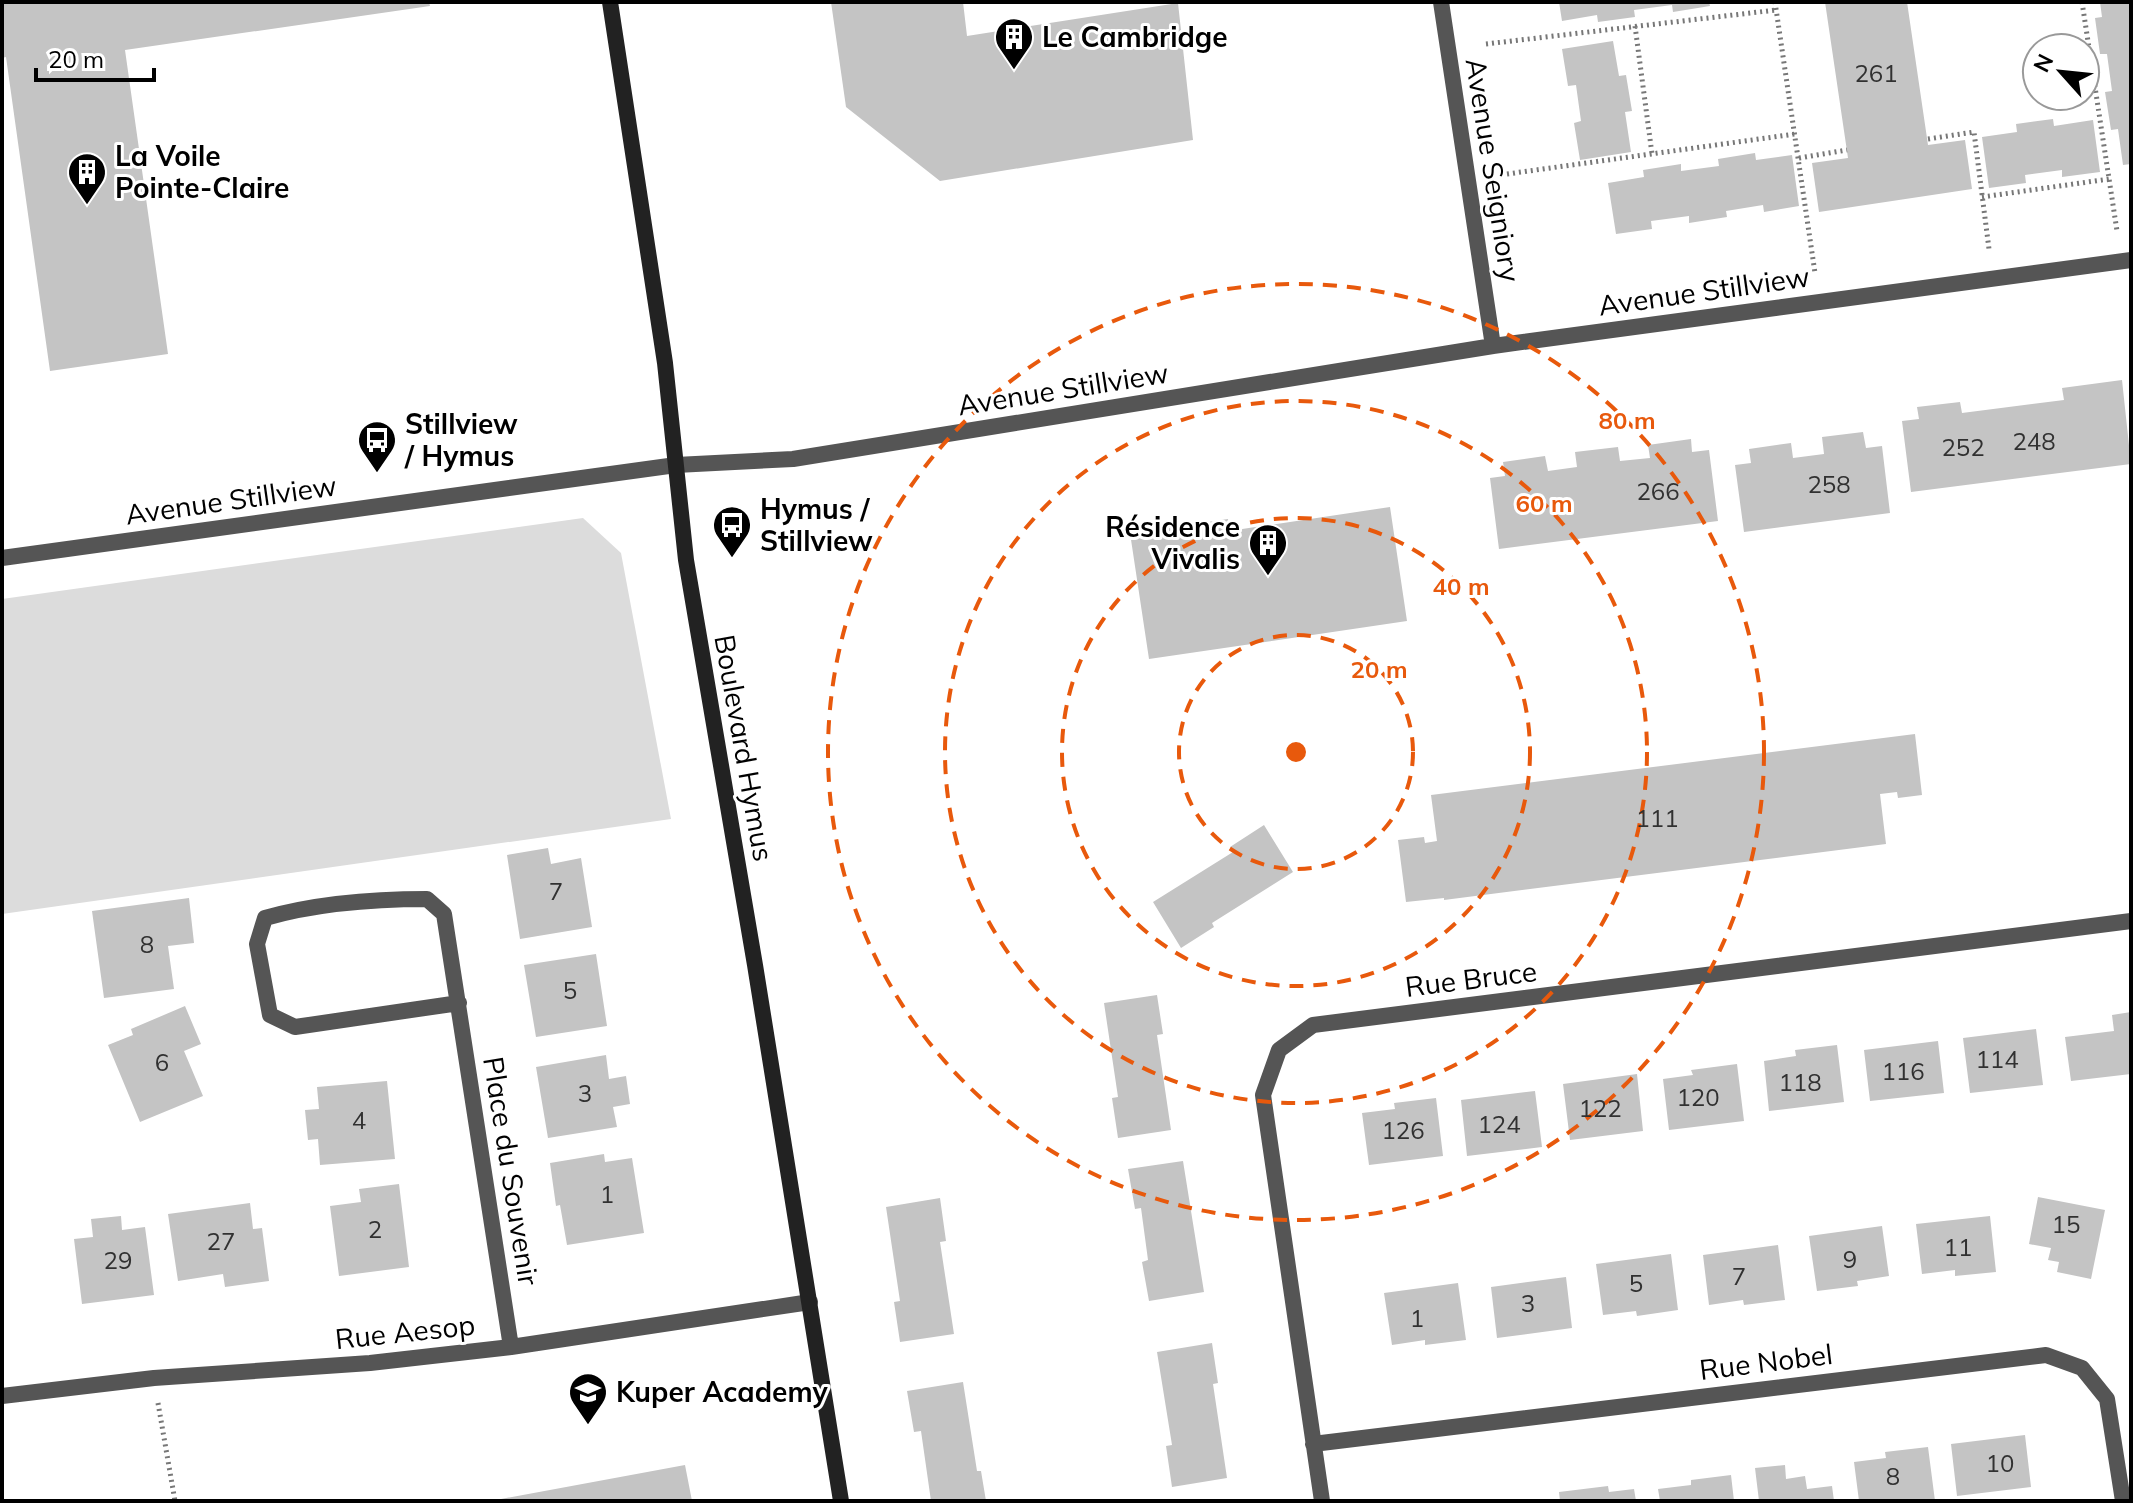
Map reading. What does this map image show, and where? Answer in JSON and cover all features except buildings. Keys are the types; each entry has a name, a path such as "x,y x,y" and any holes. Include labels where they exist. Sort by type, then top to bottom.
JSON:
{"street":[{"name":"Boulevard Hymus","path":"610,2 663,348 686,560 841,1501"},
{"name":"Avenue Seigniory","path":"1441,2 1493,346"},
{"name":"Avenue Stillview","path":"2,558 676,465 793,459 1493,346 2131,260"},
{"name":"Place du Souvenir","path":"459,1003 295,1027 270,1015 257,944 265,918 288,912 402,899 427,899 444,914 459,1003 511,1347"},
{"name":"Rue Bruce","path":"1322,1501 1263,1095 1279,1050 1313,1025 2131,921"},
{"name":"Rue Aesop","path":"2,1396 154,1378 370,1363 511,1347 810,1302"},
{"name":"Rue Nobel","path":"1313,1444 2046,1355 2082,1368 2107,1399 2123,1501"}],"path":[{"path":"1775,2 1815,273"},
{"path":"2082,2 2117,231"},
{"path":"1486,44 1776,10"},
{"path":"1635,26 1652,154"},
{"path":"1928,139 1974,132 1989,249"},
{"path":"1507,174 1795,134"},
{"path":"1799,158 1847,150"},
{"path":"1982,197 2109,179"},
{"path":"154,1378 175,1501"}],"shaded area":[{"path":"583,518 621,553 671,819 2,914 2,599"}],"place":[{"name":"Le Cambridge","path":"1014,71"},
{"name":"La Voile Pointe-Claire","path":"87,206"},
{"name":"Stillview / Hymus","path":"377,474"},
{"name":"Hymus / Stillview","path":"732,559"},
{"name":"Résidence Vivalis","path":"1268,577"},
{"name":"Kuper Academy","path":"588,1426"}]}
